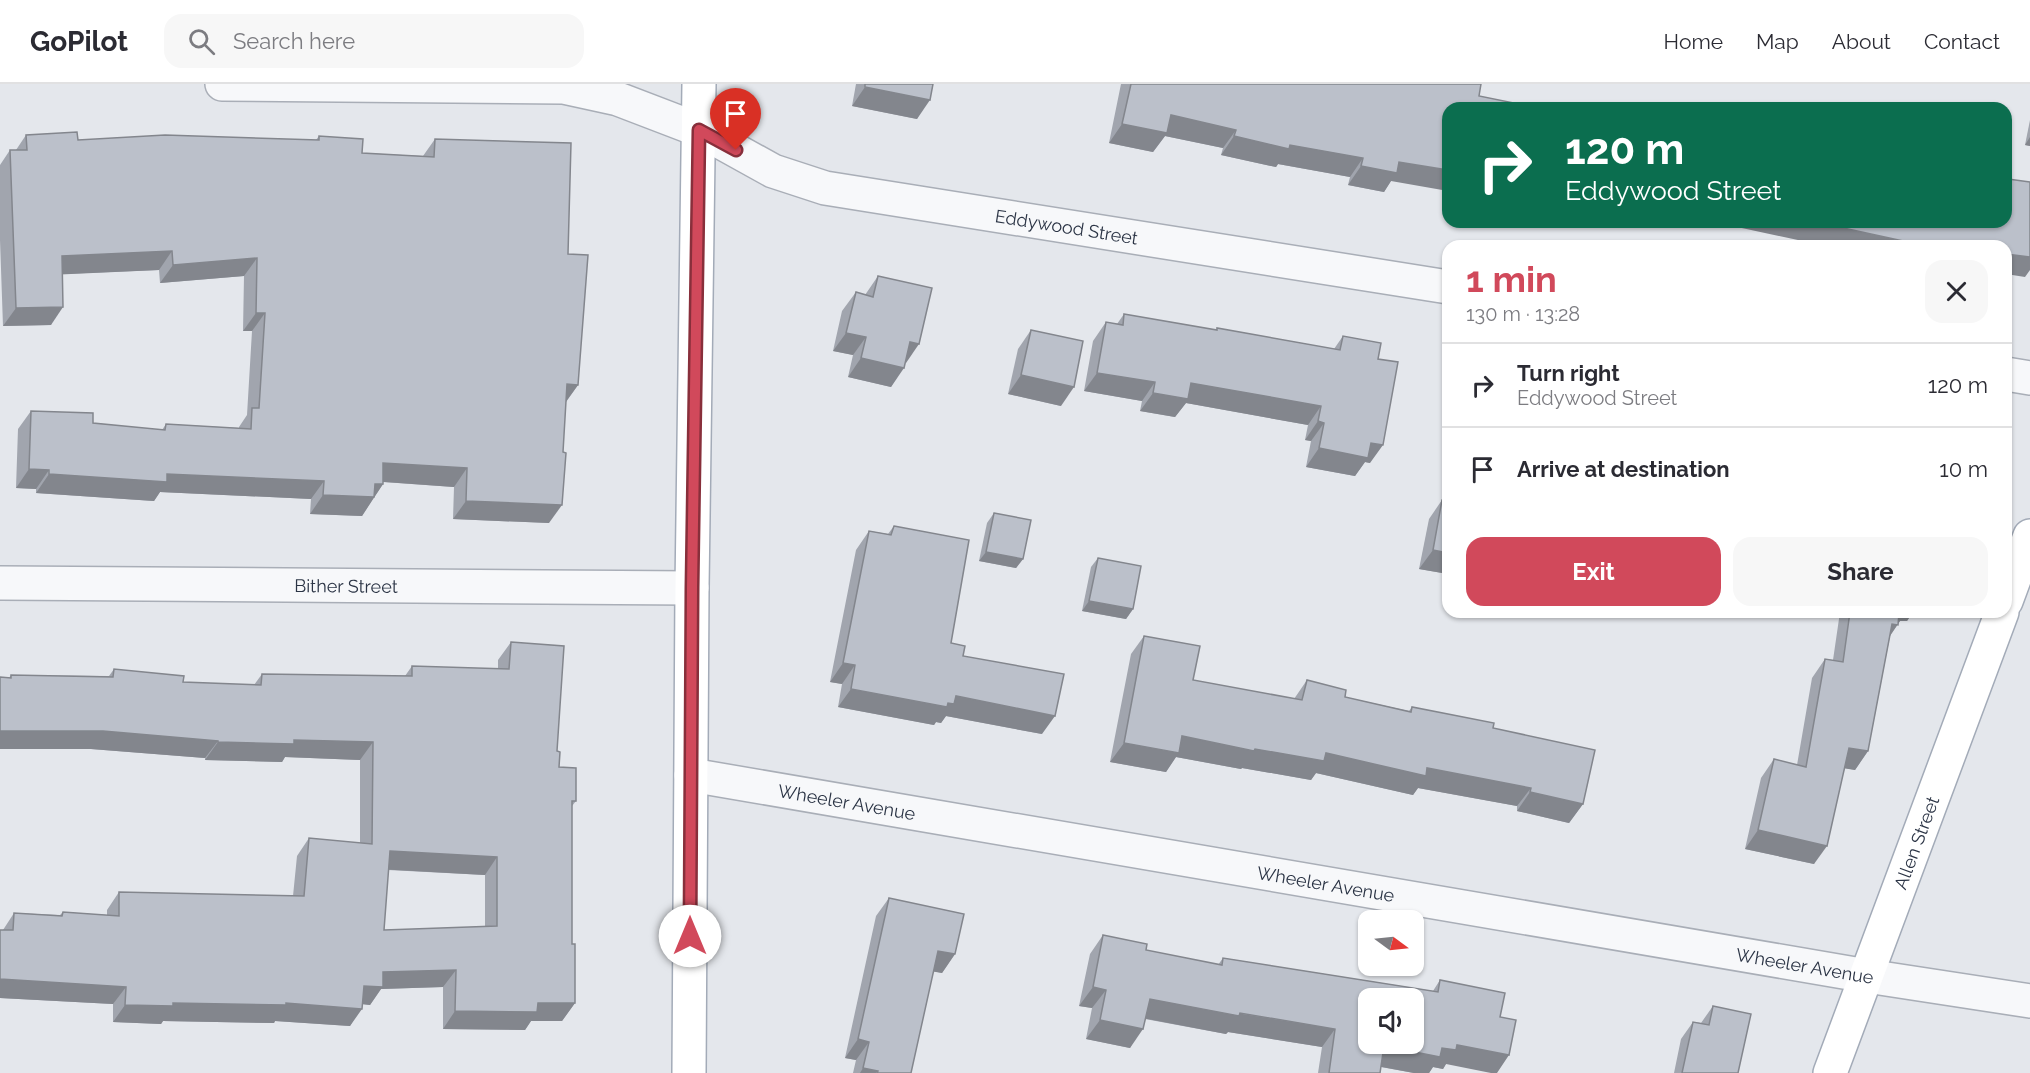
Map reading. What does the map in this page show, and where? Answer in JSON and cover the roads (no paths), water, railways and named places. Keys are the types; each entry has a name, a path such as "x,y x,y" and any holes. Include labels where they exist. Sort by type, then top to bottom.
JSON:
{"main road":[{"path":"689,1073 692,588 699,84"},
{"path":"2012,586 2030,536"},
{"name":"Allen Street","path":"1830,1073 2000,618"}],"street":[{"name":"Eddywood Street","path":"222,84 563,87 618,99 699,130 773,171 825,188 1442,286"},
{"path":"2012,375 2030,378"},
{"name":"Bither Street","path":"0,583 692,588"},
{"name":"Wheeler Avenue","path":"691,775 1866,976 2030,1001"}]}
